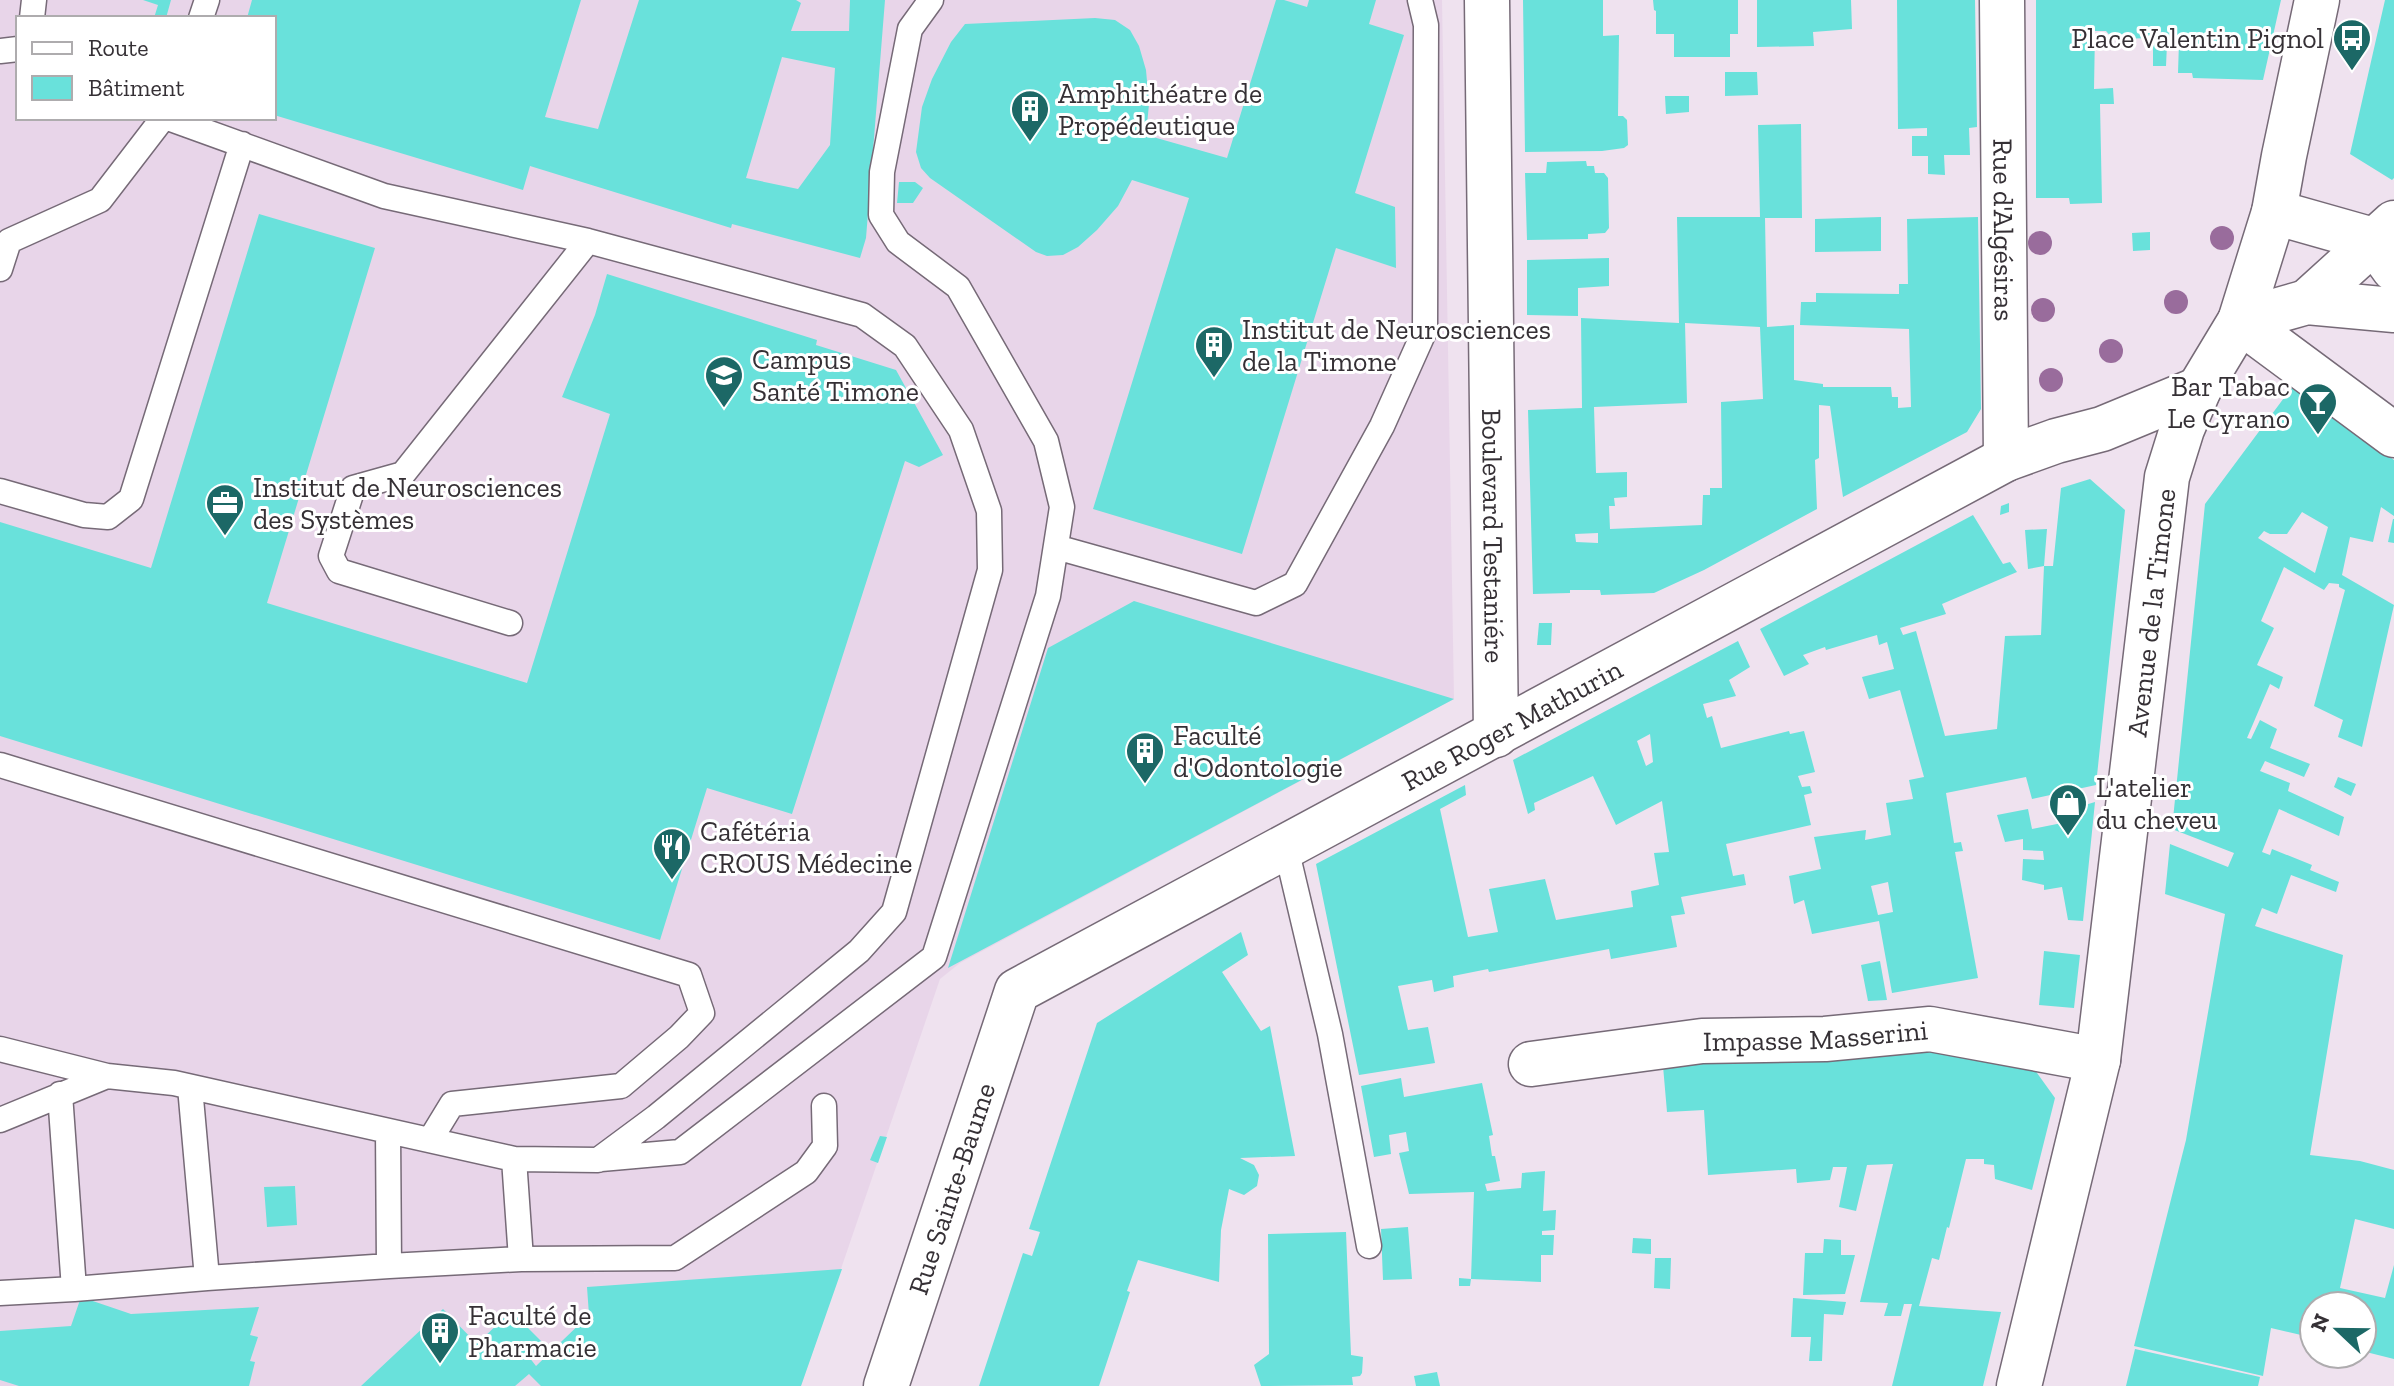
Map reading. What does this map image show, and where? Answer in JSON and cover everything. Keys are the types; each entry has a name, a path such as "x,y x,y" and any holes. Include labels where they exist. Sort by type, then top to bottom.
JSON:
{"street":[{"name":"Boulevard Testaniére","path":"1487,0 1496,735"},
{"name":"Rue d'Algésiras","path":"2002,0 2006,459"},
{"name":"Avenue de la Timone","path":"2019,1386 2098,1060 2167,477 2199,389 2240,321 2274,212 2317,0"},
{"path":"2274,212 2387,244"},
{"path":"2240,321 2307,302 2387,244"},
{"path":"2307,302 2394,310"},
{"path":"2240,321 2394,435"},
{"path":"2006,459 2102,429 2199,389"},
{"name":"Rue Roger Mathurin","path":"1017,991 2006,459"},
{"name":"Rue Sainte-Baume","path":"886,1386 1017,991"},
{"name":"Impasse Masserini","path":"1531,1064 1702,1041 1825,1039 1930,1029 2098,1060"}],"lane":[{"path":"0,1049 107,1076 174,1083 514,1159 598,1160 680,1152 934,957 1048,596 1062,507 1046,441 958,287 898,242 881,215 882,172 910,29 931,0"},
{"path":"1056,547 1256,603 1295,584 1382,426 1425,330 1426,25 1420,0"},
{"path":"0,269 9,241 100,200 164,120"},
{"path":"172,120 384,196 588,241 862,315 905,346 961,430 989,511 990,570 894,912 859,951 656,1117 598,1160"},
{"path":"0,491 84,515 108,517 131,499 242,144"},
{"path":"510,623 339,571 331,556 353,488 403,474 588,241"},
{"path":"0,765 689,975 702,1013 679,1037 621,1086 452,1104 430,1140"},
{"path":"1286,848 1330,1034 1369,1246"},
{"path":"0,1120 107,1076"},
{"path":"190,1087 207,1278"},
{"path":"60,1094 74,1289"},
{"path":"0,1293 521,1259 675,1258 806,1172 825,1146 824,1106"},
{"path":"388,1131 389,1266"},
{"path":"514,1159 521,1259"}],"shaded area":[{"name":"Campus Santé Timone","path":"0,0 1442,0 1454,699 960,963 940,979 801,1386 0,1386"}],"building":[{"path":"143,0 171,0 167,16 155,16 158,5"},
{"path":"252,0 581,0 545,117 598,129 639,0 796,0 801,3 791,31 849,31 850,0 885,0 866,238 860,258 732,224 731,228 530,166 523,190 276,116 276,16 248,16","holes":["782,57 835,68 830,145 798,189 746,178"]},
{"path":"1276,0 1307,7 1309,0 1376,0 1369,24 1404,35 1355,193 1395,207 1396,268 1336,248 1242,554 1093,509 1189,198 1132,180 1118,206 1078,247 1063,255 1047,256 1036,252 930,178 921,168 916,152 922,107 932,79 951,42 965,24 1095,18 1115,20 1130,30 1139,46 1146,70 1149,104 1146,135 1227,158"},
{"path":"1523,0 1603,0 1603,36 1619,35 1618,116 1627,120 1628,145 1624,148 1525,152"},
{"path":"1653,0 1738,0 1738,34 1730,34 1730,57 1674,57 1674,34 1656,34"},
{"path":"1757,0 1851,0 1852,29 1813,32 1814,46 1757,47"},
{"path":"1897,0 1975,0 1977,127 1969,128 1970,155 1944,155 1945,175 1928,174 1928,156 1912,156 1912,136 1927,136 1927,128 1898,129"},
{"path":"2036,0 2281,0 2263,80 2193,78 2192,73 2178,73 2179,42 2167,44 2166,66 2153,66 2153,38 2113,39 2106,31 2095,31 2094,89 2113,88 2114,104 2100,104 2102,203 2070,204 2069,198 2036,198"},
{"path":"2385,0 2394,0 2392,180 2350,154"},
{"path":"1725,72 1757,72 1758,95 1725,96"},
{"path":"1665,96 1689,96 1689,112 1666,114"},
{"path":"1801,124 1802,218 1765,218 1767,327 1794,325 1794,380 1823,384 1823,387 1891,387 1892,397 1898,397 1898,408 1911,407 1909,329 1800,325 1801,302 1816,302 1816,293 1899,294 1899,284 1908,284 1907,219 1978,217 1981,409 1967,432 1843,497 1830,406 1819,405 1819,458 1815,460 1817,509 1704,570 1654,593 1601,595 1600,590 1570,590 1570,593 1533,594 1528,410 1582,408 1581,318 1679,323 1677,217 1760,217 1758,125","holes":["1685,323 1760,327 1763,399 1721,402 1722,488 1710,488 1710,495 1703,495 1702,525 1610,529 1609,506 1615,506 1614,498 1627,497 1627,472 1596,473 1594,407 1687,403","1598,533 1598,543 1576,542 1575,534"]},
{"path":"1586,161 1587,166 1594,166 1595,173 1604,173 1608,178 1609,228 1605,233 1588,234 1588,239 1527,240 1525,173 1546,173 1547,162"},
{"path":"899,182 915,182 923,188 913,203 897,203"},
{"path":"259,214 375,248 267,603 527,683 610,414 562,397 595,315 607,274 817,340 816,345 896,370 943,455 919,467 905,461 792,814 707,788 660,940 0,736 0,522 151,568"},
{"path":"1881,217 1881,251 1815,252 1815,219"},
{"path":"2150,232 2150,250 2133,251 2132,233"},
{"path":"1609,258 1609,286 1578,288 1578,316 1527,315 1527,260"},
{"path":"2292,387 2394,460 2394,516 2381,507 2373,542 2350,537 2342,575 2394,605 2362,747 2338,737 2343,720 2314,706 2345,590 2339,584 2329,583 2324,590 2284,567 2261,621 2274,628 2257,665 2283,677 2279,689 2270,684 2247,738 2251,739 2260,720 2277,729 2270,748 2310,764 2304,777 2265,761 2260,771 2290,783 2288,791 2344,817 2339,836 2279,809 2262,852 2270,855 2272,849 2312,865 2310,870 2339,882 2336,892 2291,875 2277,914 2262,908 2255,926 2343,955 2310,1155 2360,1161 2394,1170 2394,1229 2355,1219 2340,1288 2349,1290 2298,1290 2298,1334 2271,1328 2263,1376 2134,1346 2186,1140 2225,914 2165,894 2170,844 2228,867 2234,853 2172,829 2205,504","holes":["2302,512 2328,527 2315,573 2258,538 2264,531 2287,534"]},
{"path":"2090,479 2125,510 2096,785 2032,799 2026,777 1946,793 1954,843 1961,842 1963,851 1955,852 1978,978 1892,993 1879,921 1812,934 1804,900 1794,904 1789,876 1821,869 1814,837 1866,830 1865,840 1891,835 1886,803 1913,799 1909,780 1924,777 1900,690 1869,699 1862,677 1894,669 1887,642 1879,645 1877,635 1826,650 1825,647 1803,655 1809,664 1784,676 1760,629 1973,515 2003,564 2010,562 2017,572 1942,604 1946,614 1900,628 1903,635 1916,631 1945,736 1997,729 2005,636 2041,635 2044,566 2053,566 2061,488","holes":["1888,882 1893,912 1878,915 1871,886"]},
{"path":"2009,503 2009,512 2000,515 2001,506"},
{"path":"2394,519 2394,543 2388,542"},
{"path":"2047,529 2044,566 2028,569 2025,530"},
{"name":"Faculté d'Odontologie","path":"1134,601 1454,699 948,968 1048,648"},
{"path":"1539,623 1552,623 1551,645 1537,645"},
{"path":"1738,641 1750,667 1729,680 1736,696 1703,704 1707,718 1712,716 1721,748 1789,731 1790,734 1804,731 1815,772 1798,776 1802,787 1810,786 1812,793 1804,795 1811,825 1726,844 1733,876 1744,874 1746,885 1681,897 1685,914 1671,916 1677,947 1611,959 1609,949 1489,972 1488,969 1453,976 1454,987 1434,992 1432,980 1398,986 1408,1030 1428,1027 1435,1063 1359,1075 1316,864 1465,785 1466,795 1440,809 1468,937 1498,932 1489,889 1545,879 1556,920 1633,907 1631,891 1659,885 1654,853 1669,852 1662,801 1616,825 1593,776 1534,803 1535,810 1528,814 1513,760","holes":["1650,734 1653,762 1646,766 1637,741"]},
{"path":"2338,777 2356,784 2351,796 2334,787"},
{"path":"2095,802 2083,921 2068,920 2062,887 2044,890 2044,885 2022,880 2023,859 2044,860 2043,851 2023,850 2023,839 2005,842 1997,815 2028,809 2032,829 2082,819 2085,805"},
{"path":"1241,932 1248,955 1222,972 1261,1031 1270,1026 1295,1156 1240,1158 1254,1165 1259,1175 1257,1186 1244,1195 1229,1189 1221,1230 1219,1282 1138,1260 1099,1386 979,1386 1023,1253 1032,1256 1040,1232 1029,1229 1097,1023"},
{"path":"2044,951 2080,955 2074,1008 2039,1005"},
{"path":"1880,961 1887,1000 1868,1001 1861,965"},
{"path":"1906,1047 2032,1066 2055,1098 2032,1190 1995,1179 1994,1165 1984,1164 1984,1159 1966,1159 1939,1260 1932,1258 1919,1306 2001,1312 1983,1386 1892,1386 1912,1304 1904,1304 1901,1316 1884,1316 1888,1303 1860,1302 1893,1164 1867,1165 1856,1211 1839,1207 1847,1167 1833,1167 1830,1180 1797,1183 1796,1169 1708,1175 1704,1110 1667,1112 1663,1066"},
{"path":"1401,1078 1404,1097 1482,1083 1493,1135 1489,1136 1492,1156 1495,1156 1500,1181 1485,1184 1487,1191 1521,1188 1522,1173 1545,1171 1543,1211 1556,1210 1555,1230 1542,1231 1542,1235 1554,1235 1553,1255 1541,1255 1541,1282 1471,1279 1474,1192 1409,1194 1399,1153 1409,1151 1406,1132 1389,1135 1391,1154 1374,1157 1361,1086"},
{"path":"880,1136 887,1137 878,1163 870,1160"},
{"path":"295,1186 297,1225 267,1227 264,1187"},
{"path":"1408,1227 1412,1279 1383,1280 1381,1229"},
{"path":"1346,1232 1351,1355 1363,1357 1362,1373 1352,1377 1353,1385 1261,1386 1254,1365 1269,1354 1268,1234"},
{"path":"1633,1238 1651,1239 1651,1254 1632,1253"},
{"path":"1824,1239 1841,1240 1841,1255 1855,1255 1845,1294 1803,1295 1805,1253 1823,1253"},
{"path":"1655,1258 1671,1258 1670,1289 1654,1288"},
{"path":"2394,1265 2394,1359 2378,1355 2378,1296 2385,1298"},
{"path":"842,1269 801,1386 541,1386 529,1374 515,1386 361,1386 443,1309 477,1344 511,1311 544,1344 529,1357 536,1366 589,1315 587,1287"},
{"path":"1459,1278 1471,1279 1470,1286 1459,1286"},
{"path":"81,1297 131,1314 259,1307 250,1335 258,1337 250,1361 255,1362 249,1386 19,1386 0,1380 0,1331 71,1326"},
{"path":"1793,1298 1846,1302 1843,1315 1824,1314 1822,1361 1809,1361 1811,1337 1791,1337"},
{"path":"2135,1349 2260,1377 2258,1386 2126,1386"},
{"path":"1437,1372 1440,1386 1416,1386 1414,1376"}],"place":[{"name":"Place Valentin Pignol","path":"2352,72"},
{"name":"Amphithéatre de Propédeutique","path":"1030,143"},
{"name":"Institut de Neurosciences de la Timone","path":"1214,379"},
{"name":"Campus Santé Timone","path":"724,409"},
{"name":"Bar Tabac Le Cyrano","path":"2318,436"},
{"name":"Institut de Neurosciences des Systèmes","path":"225,537"},
{"name":"Faculté d'Odontologie","path":"1145,785"},
{"name":"L'atelier du cheveu","path":"2068,837"},
{"name":"Cafétéria CROUS Médecine","path":"672,881"},
{"name":"Faculté de Pharmacie","path":"440,1365"}]}
